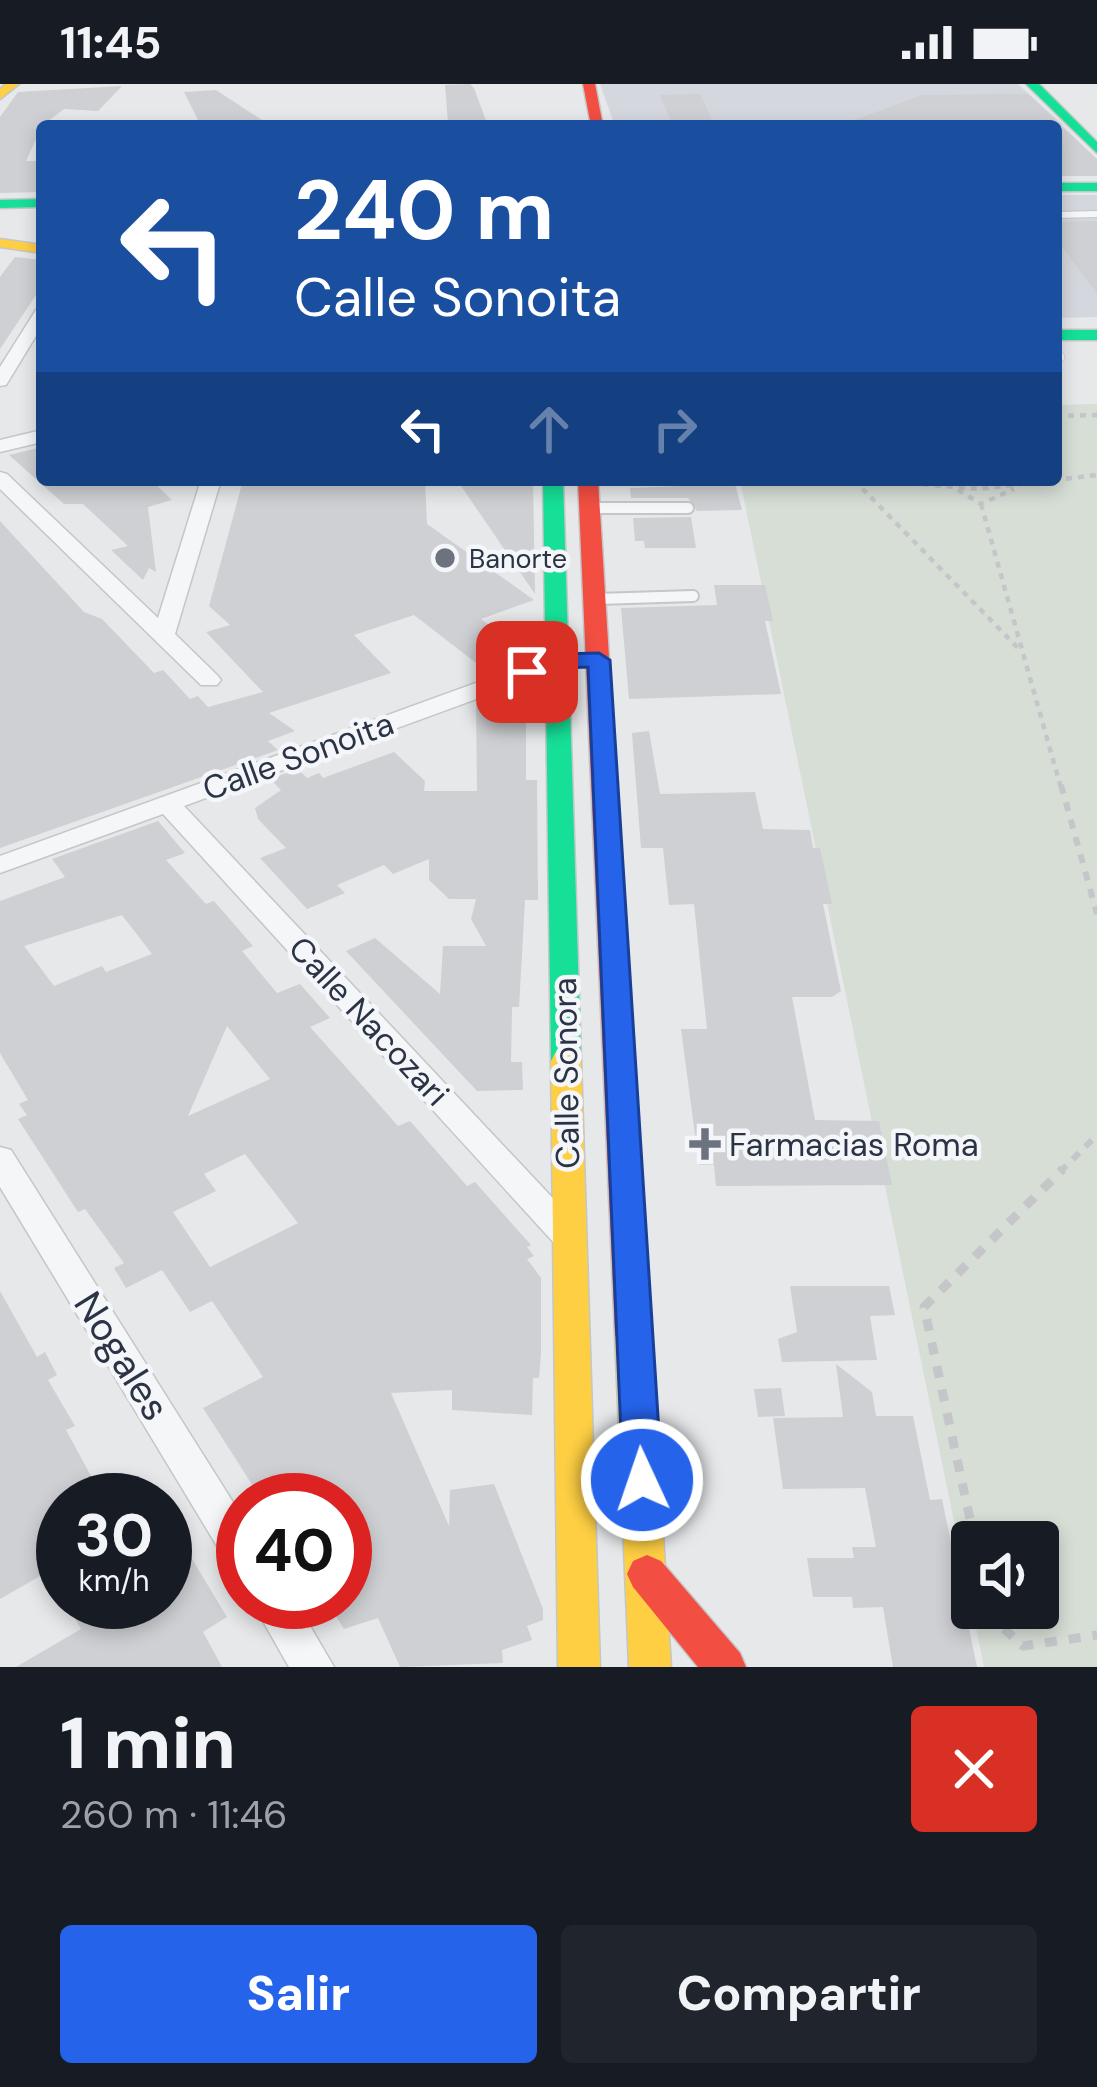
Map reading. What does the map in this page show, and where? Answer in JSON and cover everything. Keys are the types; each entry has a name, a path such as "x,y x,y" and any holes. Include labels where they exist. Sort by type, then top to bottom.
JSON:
{"street":[{"path":"0,95 13,84"},
{"path":"589,84 596,120"},
{"path":"1032,84 1097,148"},
{"path":"1062,187 1097,187"},
{"path":"0,204 36,203"},
{"path":"3,247 36,250"},
{"path":"0,381 36,323"},
{"path":"1062,346 1097,335"},
{"path":"0,446 36,437"},
{"path":"0,478 208,680"},
{"path":"163,636 209,486"},
{"name":"Calle Sonora","path":"554,486 579,1667"},
{"name":"Calle Sonora","path":"589,494 650,1667"},
{"name":"Calle Sonoita","path":"0,866 558,661 599,660"},
{"name":"Calle Nacozari","path":"168,804 569,1238"},
{"name":"Nogales","path":"0,1160 216,1509"},
{"path":"647,1574 725,1667"},
{"path":"290,1629 314,1667"}],"lane":[{"path":"1062,215 1097,214"},
{"path":"589,494 688,508"},
{"path":"595,599 693,596"}],"path":[{"path":"1062,416 1097,415"},
{"path":"1062,480 1097,475"},
{"path":"860,486 1022,653"},
{"path":"930,486 999,486"},
{"path":"981,504 1022,486"},
{"path":"949,488 981,504 1097,914"},
{"path":"970,1521 924,1307 1097,1135"},
{"path":"1003,1629 1023,1646 1097,1635"}],"shaded area":[{"path":"600,84 1018,84 1058,120 613,120"},
{"path":"1062,195 1097,195 1097,317 1062,318"},
{"path":"1097,404 1097,1667 984,1667 976,1629 1059,1629 1059,1521 954,1521 741,486 1062,486 1062,405"}],"building":[{"path":"470,84 486,120 448,120 445,85"},
{"path":"122,86 98,111 64,109 50,120 36,120 36,139 26,161 36,161 36,192 0,193 0,117 18,92"},
{"path":"216,90 262,120 198,120 184,92"},
{"path":"700,94 712,120 670,120 660,95"},
{"path":"1028,94 1056,120 855,120 922,95"},
{"path":"1062,126 1097,159 1097,176 1062,176"},
{"path":"1097,221 1097,294 1062,247 1062,222"},
{"path":"15,257 36,259 36,295 0,349 0,277"},
{"path":"36,448 36,479 9,455"},
{"path":"44,486 157,486 172,500 148,507 156,572 149,568 143,580 111,550 128,546 83,504 64,504"},
{"path":"241,486 425,486 427,524 534,600 481,619 533,657 489,673 414,615 354,635 391,673 269,713 295,731 268,741 278,750 0,848 0,521 84,612 102,619 154,673 163,670 190,699 198,696 208,707 263,692 206,632 230,625 209,606"},
{"path":"461,486 533,486 535,594"},
{"path":"736,486 742,510 697,511 688,498 631,498 630,488"},
{"path":"691,517 696,548 645,548 644,541 635,541 633,518"},
{"path":"714,585 765,585 773,621 765,621 781,694 629,699 621,608 717,605"},
{"path":"511,691 526,696 526,780 537,780 538,900 525,900 519,1007 512,1007 511,1062 522,1062 523,1090 477,1091 346,951 375,938 440,994 443,946 486,946 471,919 476,899 449,899 429,880 429,859 393,874 384,865 337,885 345,893 307,909 260,858 286,848 258,819 255,808 281,790 270,779 298,769 307,778 319,773 323,778 394,752 425,781 424,791 477,791 476,704"},
{"path":"649,731 660,794 755,792 763,829 810,830 813,848 820,848 832,904 823,904 841,991 832,997 792,997 815,1120 879,1121 892,1185 716,1186 714,1165 699,1165 681,1029 707,1029 694,904 669,905 663,848 641,848 632,733"},
{"path":"158,821 185,853 166,860 206,904 214,901 253,946 242,951 277,993 300,984 330,1018 310,1027 398,1126 410,1121 467,1186 475,1182 531,1245 527,1247 534,1256 527,1259 541,1278 541,1354 539,1378 533,1378 532,1415 452,1410 452,1390 391,1393 449,1526 450,1490 494,1484 543,1609 543,1620 527,1626 532,1640 502,1650 503,1663 400,1667 378,1618 372,1620 372,1473 245,1473 203,1408 263,1377 212,1301 190,1312 162,1270 126,1288 114,1268 124,1263 85,1209 78,1212 18,1119 27,1115 19,1104 28,1100 0,1053 0,901 65,877 52,859","holes":["122,915 152,954 106,972 102,966 54,986 24,946","227,1026 270,1079 188,1116","245,1154 298,1223 210,1267 173,1212 216,1191 204,1174"]},
{"path":"790,1286 889,1286 895,1315 870,1316 877,1360 782,1362 778,1339 797,1332"},
{"path":"0,1291 37,1357 45,1352 57,1375 48,1380 75,1426 66,1430 89,1473 36,1473 36,1578 0,1599"},
{"path":"836,1364 872,1392 876,1416 913,1416 930,1500 942,1499 951,1542 951,1629 969,1629 977,1667 893,1667 883,1607 853,1608 852,1597 813,1597 807,1558 854,1558 852,1547 876,1547 865,1488 783,1489 773,1418 843,1417"},
{"path":"781,1388 785,1416 758,1417 754,1389"},
{"path":"192,1559 216,1599 216,1624 203,1632 222,1667 16,1667 81,1629 192,1629"}],"traffic: fast":[{"path":"1032,84 1097,149"},
{"path":"1062,187 1097,187"},
{"path":"0,204 36,203"},
{"path":"1062,335 1097,335"},
{"path":"553,486 566,1061"}],"traffic: slow":[{"path":"0,95 13,84"},
{"path":"0,243 36,248"},
{"path":"566,1061 579,1667"},
{"path":"633,1335 650,1667"}],"traffic: jam":[{"path":"589,84 596,120"},
{"path":"588,486 633,1335"},
{"path":"647,1574 725,1667"}],"place":[{"name":"Banorte","path":"445,558"},
{"name":"Farmacias Roma","path":"705,1144"}],"route":[{"path":"527,672 558,661 599,660 642,1480"}]}
